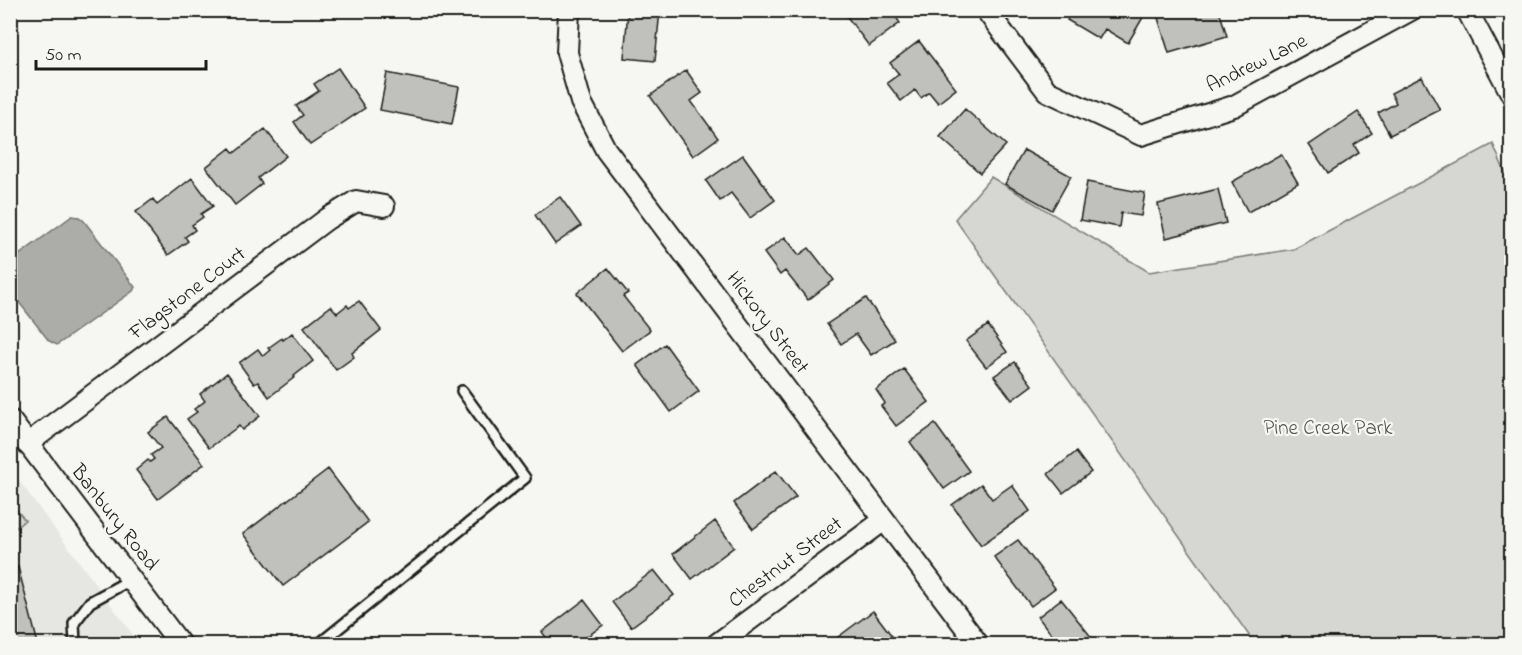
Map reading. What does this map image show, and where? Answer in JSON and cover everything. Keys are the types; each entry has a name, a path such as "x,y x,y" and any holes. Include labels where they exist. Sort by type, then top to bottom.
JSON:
{"street":[{"name":"Hickory Street","path":"569,10 567,53 581,102 606,150 978,645"},
{"name":"Andrew Lane","path":"986,10 1047,91 1141,135 1234,106 1411,10"},
{"path":"1467,10 1512,95"},
{"name":"Flagstone Court","path":"27,444 327,219 356,201 384,206"},
{"name":"Banbury Road","path":"10,420 180,645"},
{"name":"Chestnut Street","path":"717,645 884,520"}],"lane":[{"path":"319,645 525,478 462,391"},
{"path":"75,645 74,623 90,602 132,579"}],"shaded area":[{"path":"72,216 84,221 135,287 133,291 57,345 49,341 11,292 11,261"},
{"path":"11,470 140,644 11,644"}],"green space":[{"name":"Pine Creek Park","path":"1493,144 1512,189 1511,644 1255,644 955,219 991,177 1149,272 1294,249"},
{"path":"10,502 25,520 11,532 10,532"}],"building":[{"path":"628,10 660,10 655,61 624,58"},
{"path":"842,10 891,10 900,23 869,46"},
{"path":"1073,10 1139,10 1145,14 1128,43 1105,29 1099,39 1067,20"},
{"path":"1183,10 1219,10 1227,36 1169,53 1158,18"},
{"path":"919,41 956,89 938,103 929,92 921,98 915,90 901,101 887,83 899,74 890,63"},
{"path":"338,68 365,108 310,145 294,122 303,115 296,106 319,91 314,84"},
{"path":"686,70 702,93 691,101 718,138 693,156 650,96"},
{"path":"387,73 459,87 452,124 380,110"},
{"path":"1422,77 1440,110 1390,135 1378,113 1396,103 1391,93"},
{"path":"965,109 1006,145 980,173 940,137"},
{"path":"1358,112 1372,133 1354,145 1359,153 1328,173 1309,145"},
{"path":"265,129 286,156 258,178 262,184 235,205 206,167 230,148 234,153"},
{"path":"1024,150 1071,176 1052,210 1005,184"},
{"path":"1281,154 1298,183 1248,212 1232,182"},
{"path":"743,155 775,200 750,218 731,193 720,201 706,181"},
{"path":"192,178 213,206 201,214 203,217 192,225 195,230 185,237 188,241 168,255 136,212 153,199 157,205"},
{"path":"1087,182 1145,193 1141,216 1121,213 1119,227 1080,220"},
{"path":"1218,189 1226,223 1166,238 1158,204"},
{"path":"560,197 581,226 555,244 535,215"},
{"path":"785,237 799,255 809,248 834,280 808,300 785,271 780,275 764,253"},
{"path":"608,268 628,293 623,296 650,330 622,351 577,293"},
{"path":"866,298 895,340 871,355 856,334 841,344 827,324"},
{"path":"359,301 381,330 352,353 354,357 336,370 304,327 331,306 337,313 347,305 349,308"},
{"path":"988,325 1007,352 986,367 966,341"},
{"path":"292,333 313,361 269,397 258,382 254,384 239,363 258,349 263,356 270,350 268,348"},
{"path":"665,344 699,391 671,412 637,365"},
{"path":"1015,362 1032,385 1012,400 994,376"},
{"path":"904,369 929,402 896,426 881,406 885,403 876,390"},
{"path":"227,373 260,416 242,430 239,426 209,448 187,419 197,412 194,409 205,401 200,394"},
{"path":"168,417 204,464 158,499 136,470 148,460 150,462 154,459 151,455 161,448 148,432"},
{"path":"935,424 969,471 944,489 910,442"},
{"path":"1076,452 1091,472 1063,493 1048,474"},
{"path":"328,469 368,522 283,586 243,534"},
{"path":"776,471 796,497 753,529 734,503"},
{"path":"981,484 992,499 1012,485 1030,511 981,545 952,505"},
{"path":"715,521 734,547 692,579 673,554"},
{"path":"1018,540 1055,588 1031,606 994,557"},
{"path":"18,567 38,644 10,644 10,569"},
{"path":"654,570 674,595 631,627 612,602"},
{"path":"1061,599 1096,643 1059,644 1038,617"},
{"path":"584,600 603,625 577,644 551,644 542,632"},
{"path":"873,611 892,636 880,644 830,643"}]}
